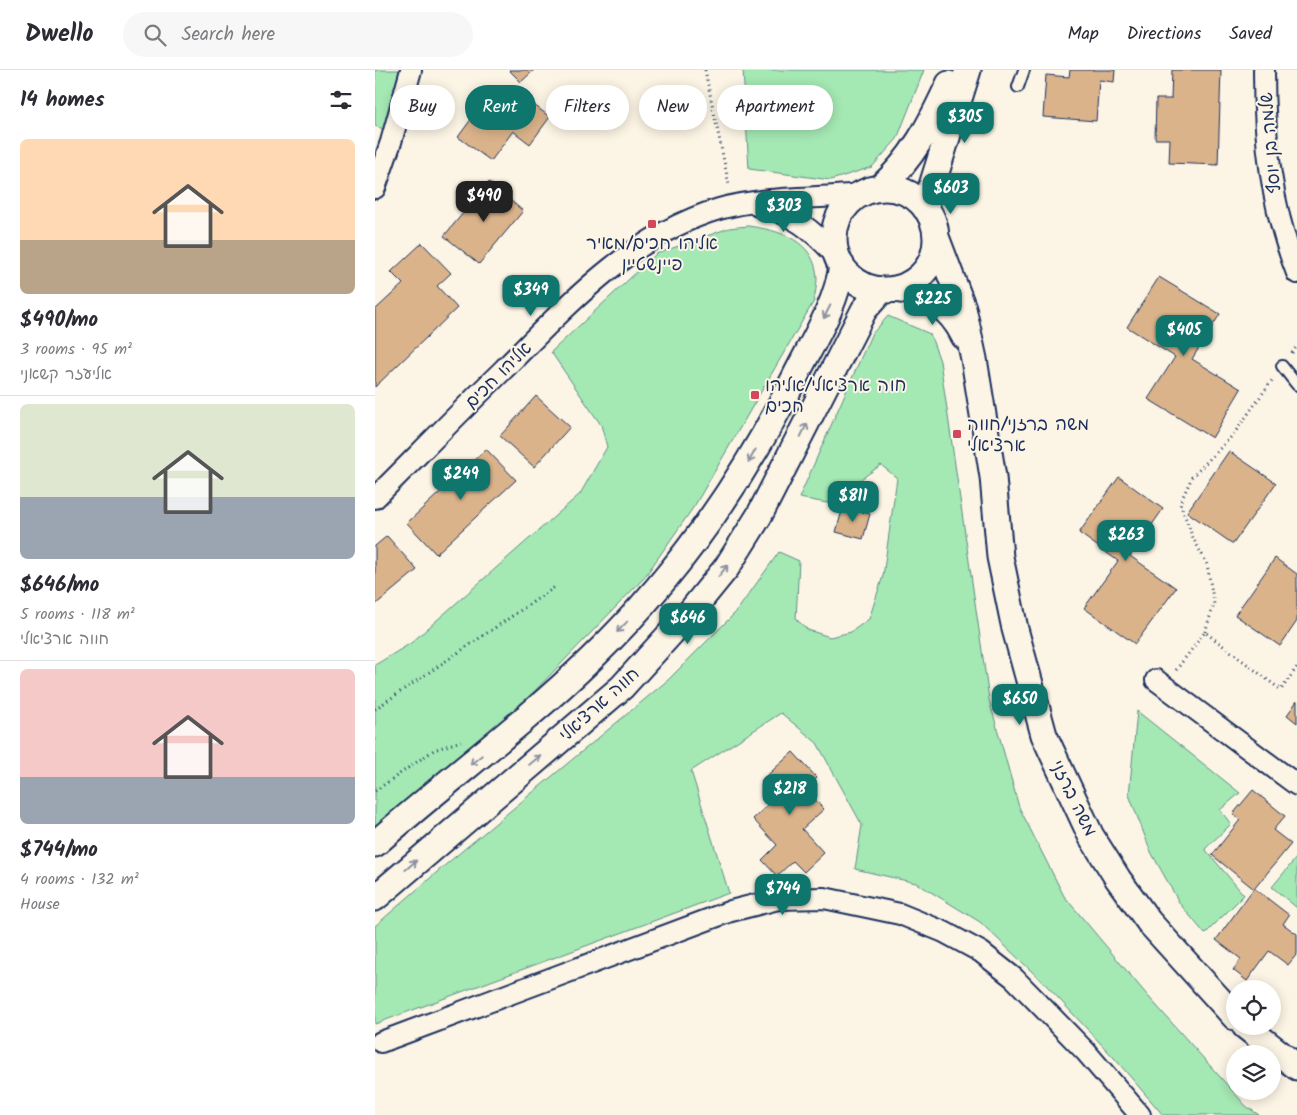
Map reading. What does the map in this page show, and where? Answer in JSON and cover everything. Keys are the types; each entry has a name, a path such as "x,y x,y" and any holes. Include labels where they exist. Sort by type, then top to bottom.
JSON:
{"street":[{"path":"375,188 383,139 411,70"},
{"path":"375,844 420,804 549,698 625,625 665,581 705,528 746,466 785,397 835,297 839,261 834,244 836,224 845,206 871,191 902,167 932,121 955,70"},
{"path":"925,208 967,70"},
{"name":"שלמה בן יוסף","path":"1264,70 1267,149 1274,196 1285,242 1297,273"},
{"path":"839,261 859,283 888,289 916,279 924,271 935,249 934,226 925,208 909,195 890,189 871,191"},
{"name":"אליהו חכים","path":"375,498 575,298 647,242 692,219 733,205 871,191"},
{"name":"אליהו חכים","path":"733,205 758,206 787,214 821,239 839,261"},
{"name":"משה ברזני","path":"935,237 963,308 974,358 993,476 1000,557 1019,647 1044,735 1091,836 1118,879 1149,922 1226,1008"},
{"name":"משה ברזני","path":"888,289 916,292 932,299 946,309 959,327 974,358"},
{"name":"חווה ארציאלי","path":"375,898 621,687 692,610 727,567 759,516 860,318 872,299 888,289"},
{"path":"1160,683 1297,785"},
{"path":"381,1042 731,911 778,899 825,898 900,914 944,932 981,952 1014,978 1086,1052 1140,1115"},
{"path":"1256,1035 1297,1067"}],"lane":[{"path":"1018,87 1024,70"},
{"path":"1282,366 1297,385"}],"path":[{"path":"705,70 733,205"},
{"path":"1160,683 1205,632 1214,604 1207,564 1193,538 1180,503 1192,477 1233,435 1297,346"},
{"path":"375,709 555,587"},
{"path":"1205,632 1281,690 1297,667"},
{"path":"375,791 396,774 442,747 458,741 499,740"}],"green space":[{"path":"375,70 400,70 397,85 390,85 389,131 375,126"},
{"path":"743,70 924,70 897,139 872,167 831,180 749,169 747,130 833,130 833,85 744,85"},
{"path":"748,226 783,234 793,239 810,254 815,265 817,278 814,301 695,505 644,578 525,701 375,833 375,665 411,643 580,494 607,447 601,425 551,352 656,254 729,228"},
{"path":"888,316 930,334 940,361 989,699 1019,807 1064,896 1147,995 1226,1084 1226,1100 1241,1100 1259,1115 1163,1115 1115,1059 1047,986 980,922 916,883 855,869 862,825 817,743 781,713 691,771 729,893 375,1024 375,926 444,866 668,680 736,612 779,552 799,561 796,619 808,630 830,637 851,632 869,619 883,576 897,478 881,465 827,503 799,498 871,335"},
{"path":"1137,711 1240,793 1220,810 1231,824 1205,849 1244,895 1205,934 1180,904 1151,852 1129,795"},
{"path":"1297,857 1297,908 1272,887"}],"building":[{"path":"509,70 534,70 521,82"},
{"path":"1070,70 1115,70 1114,82 1099,80 1096,121 1043,117 1046,75 1069,77"},
{"path":"1172,70 1221,70 1218,165 1169,163 1170,139 1155,139 1156,99 1171,99"},
{"path":"536,106 546,114 546,122 530,144 513,131 491,161 458,137 465,128 465,130 536,130"},
{"path":"489,182 523,211 479,264 444,236"},
{"path":"422,243 451,273 437,286 457,308 375,387 375,310 403,284 391,272"},
{"path":"1159,277 1220,314 1192,359 1241,389 1212,438 1148,399 1175,357 1127,327"},
{"path":"536,396 570,427 534,467 500,436"},
{"path":"486,449 516,480 436,554 407,523"},
{"path":"1229,451 1276,483 1233,544 1187,512"},
{"path":"1119,477 1163,509 1130,556 1176,588 1135,644 1084,608 1118,561 1079,533"},
{"path":"843,507 870,514 863,539 836,532"},
{"path":"387,536 417,570 375,605 375,546"},
{"path":"1275,558 1297,574 1297,621 1280,646 1235,615"},
{"path":"1297,701 1297,723 1287,715"},
{"path":"793,752 817,778 805,789 824,809 802,829 824,853 804,872 793,861 777,876 762,860 777,845 753,819 776,797 761,781"},
{"path":"1253,790 1285,816 1273,830 1291,844 1254,889 1212,855 1240,820 1233,814"},
{"path":"1254,888 1289,915 1283,924 1297,934 1297,954 1288,965 1269,951 1248,980 1246,980 1233,970 1241,959 1216,940"}],"place":[{"name":"אליהו חכים/מאיר פיינשטיין","path":"652,224"},
{"name":"חוה ארציאלי/אליהו חכים","path":"755,395"},
{"name":"משה ברזני/חווה ארציאלי","path":"957,434"}]}
